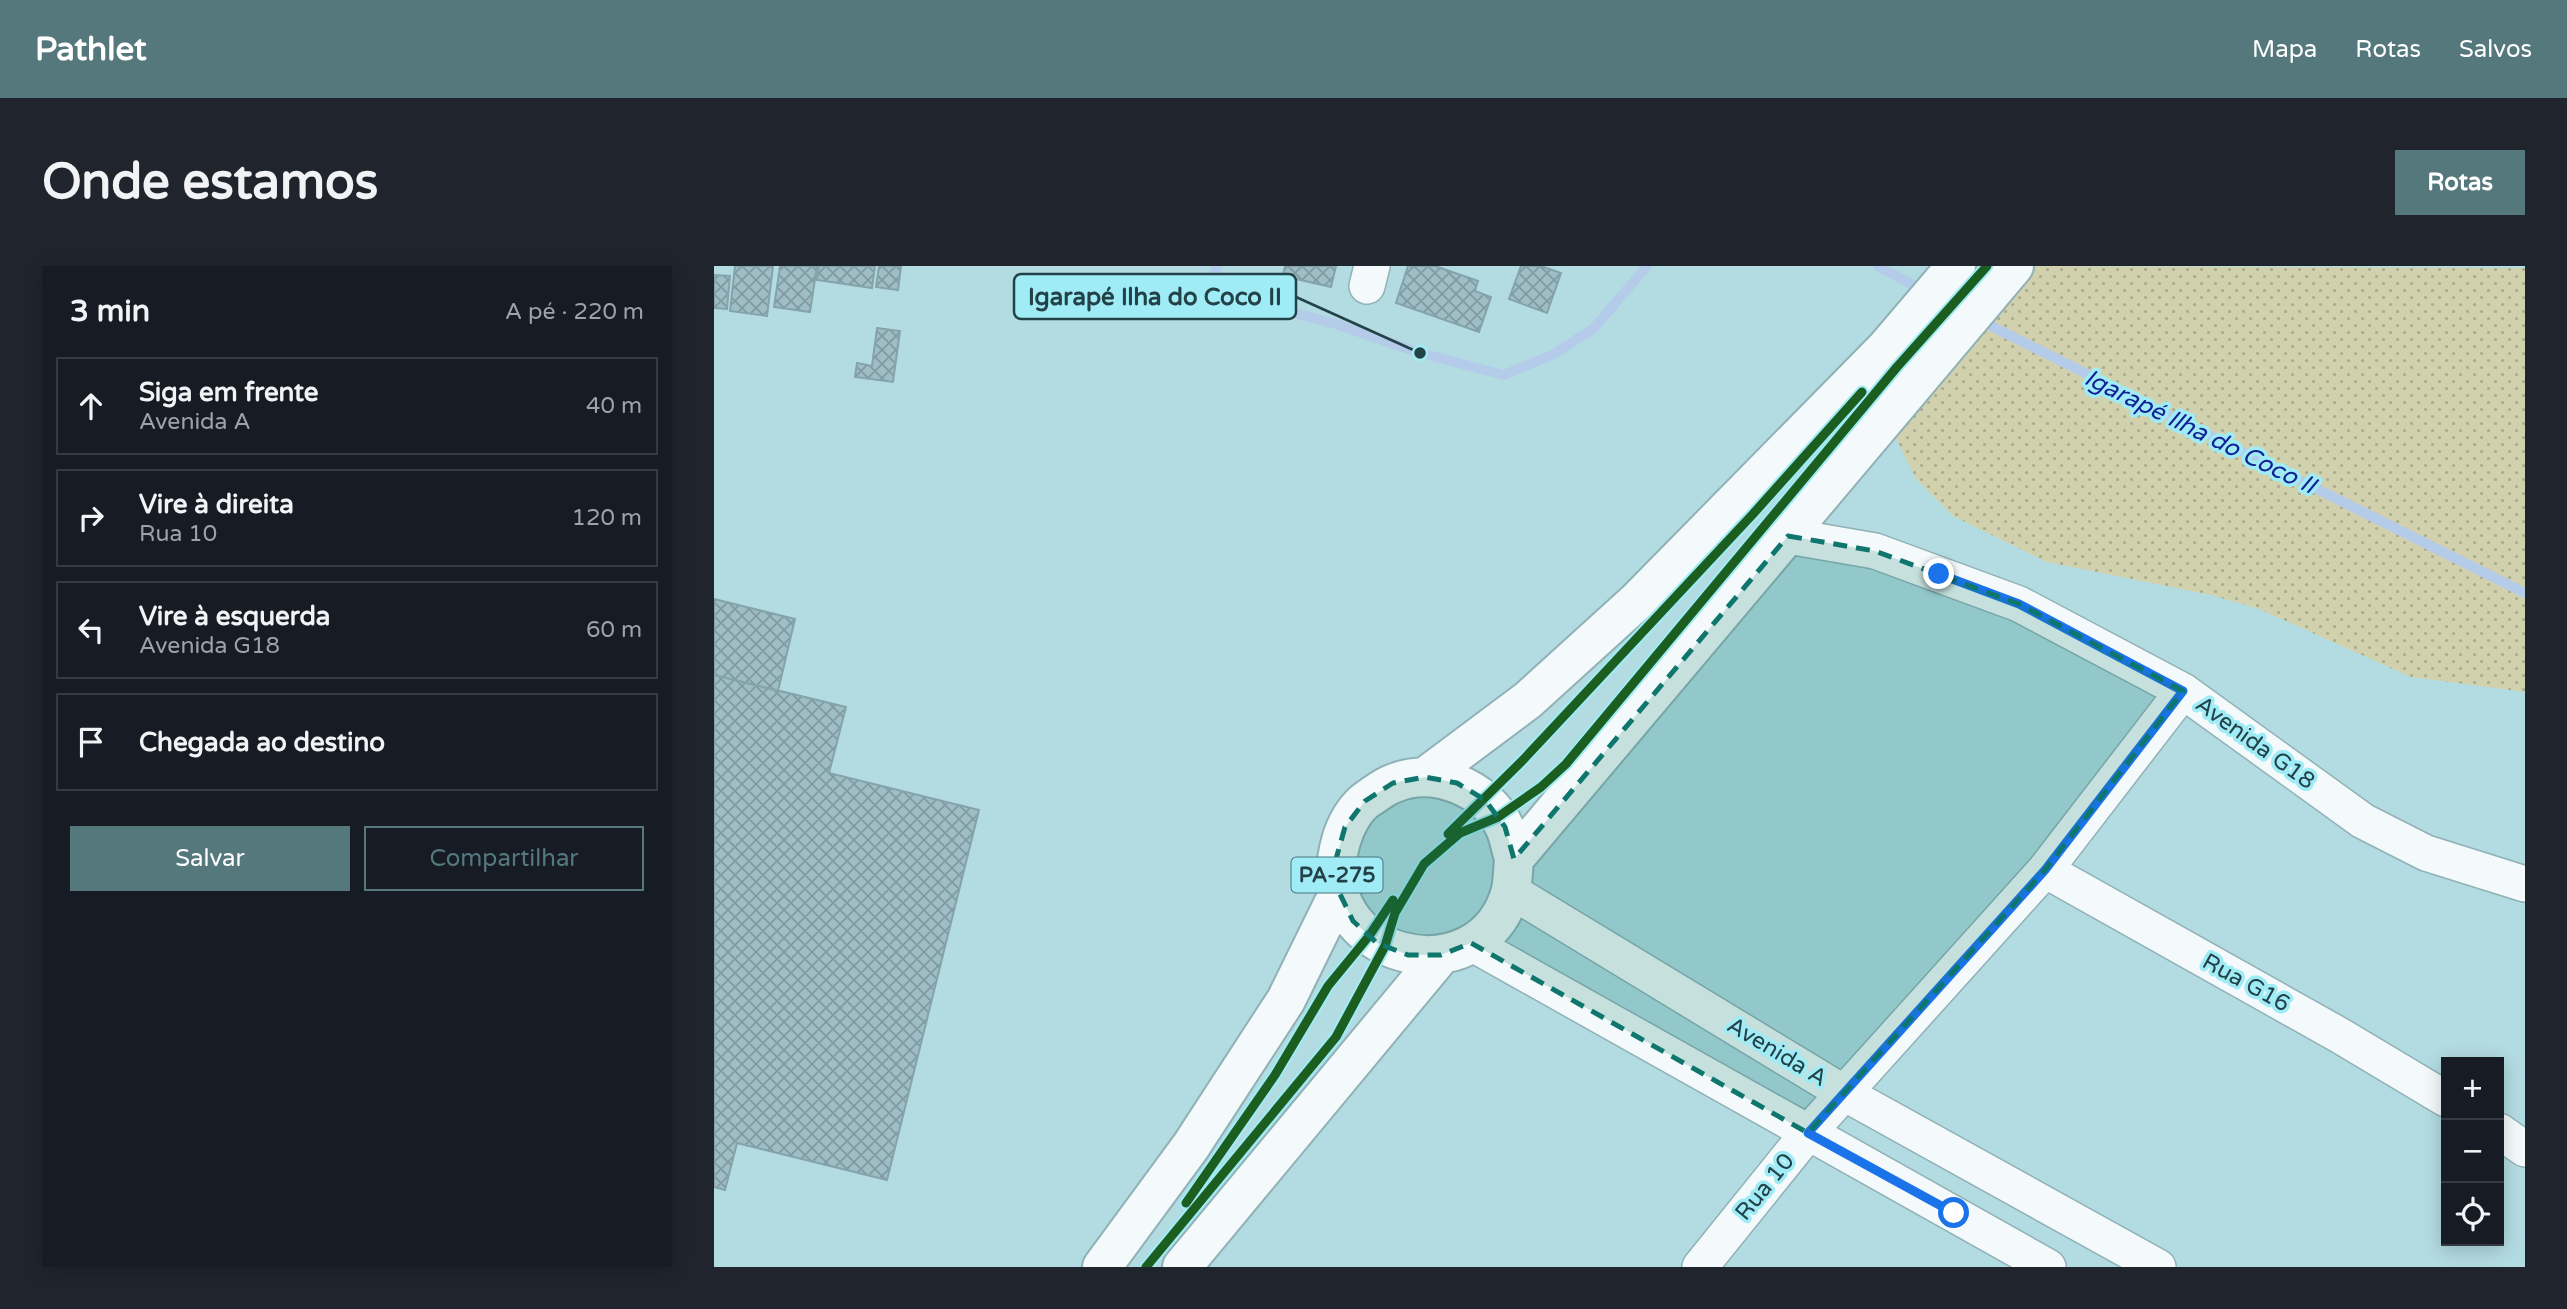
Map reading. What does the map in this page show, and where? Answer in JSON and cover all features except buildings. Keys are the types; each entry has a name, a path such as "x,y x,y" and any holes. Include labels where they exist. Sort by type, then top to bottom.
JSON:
{"highway":[{"name":"PA-275","path":"1425,777 1528,700 1627,610 1886,348 1956,266"},
{"path":"1182,1267 1456,949 1496,921 1512,875 1788,536 2008,273"},
{"name":"PA-275","path":"1456,949 1408,955 1377,943 1353,921 1339,892 1336,859 1345,827 1365,801 1393,783 1425,777 1457,783 1485,800 1504,827 1512,875"},
{"name":"PA-275","path":"1102,1267 1191,1146 1286,1000 1339,892"}],"street":[{"name":"Avenida G18","path":"1788,536 1875,551 2019,604 2183,691 2363,821 2426,853 2525,884"},
{"name":"Rua 10","path":"1700,1267 1808,1133 2045,870 2183,691"},
{"name":"Rua G16","path":"2045,870 2339,1035 2441,1096"},
{"name":"Avenida A","path":"1512,875 1844,1093 2158,1267"},
{"path":"1456,949 1808,1133 2048,1267"},
{"path":"2504,1134 2525,1149"}],"highlighted area":[{"path":"1788,536 1875,551 2019,604 2183,691 2045,870 1808,1133 1471,943 1441,955 1408,955 1377,943 1353,921 1339,892 1336,859 1345,827 1365,801 1393,783 1425,777 1457,783 1485,800 1505,827 1514,859"}],"green space":[{"path":"2022,266 2525,268 2525,692 2411,677 2259,609 2211,595 2047,562 1953,516 1916,479 1894,434"}],"waterway":[{"name":"Igarapé Ilha do Coco II","path":"1217,266 1210,291 1336,324 1420,353 1504,375 1554,354 1594,328 1647,266"},
{"name":"Igarapé Ilha do Coco II","path":"1878,266 1924,291"},
{"name":"Igarapé Ilha do Coco II","path":"1977,319 2525,593"}],"cycle path":[{"path":"1146,1267 1336,1037 1385,946 1395,913 1424,864 1460,833 1498,817 1541,787 1566,764 1897,367 1987,266"},
{"path":"1448,834 1522,761 1753,514 1862,392"},
{"path":"1186,1203 1275,1075 1328,986 1369,936 1393,900"}],"place":[{"name":"Igarapé Ilha do Coco II","path":"1420,353"}],"route":[{"path":"1939,574 2019,604 2183,691 2045,870 1808,1133 1954,1213"}]}
